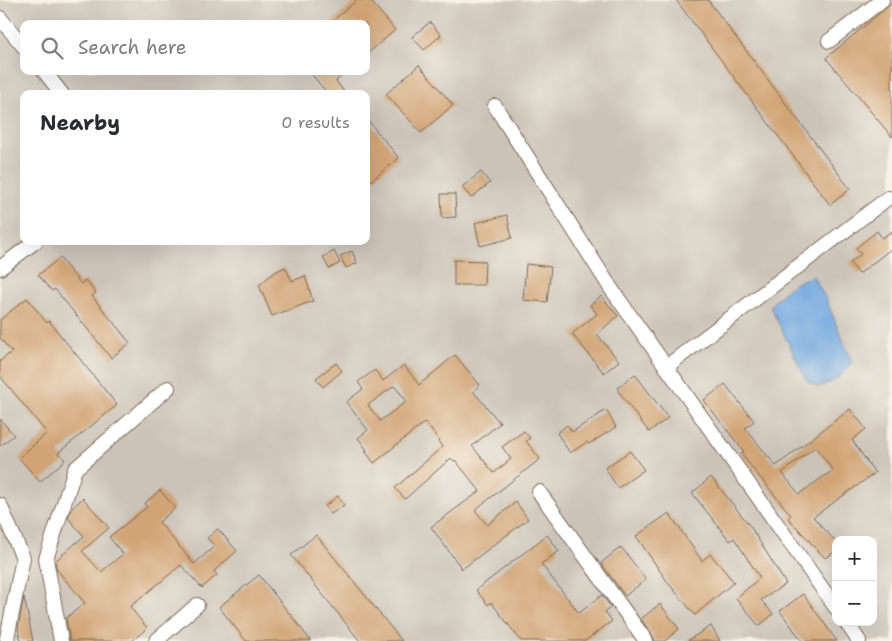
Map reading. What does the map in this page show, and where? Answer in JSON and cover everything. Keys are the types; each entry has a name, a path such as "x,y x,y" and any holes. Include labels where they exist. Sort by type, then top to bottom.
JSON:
{"street":[{"path":"829,41 882,0"},
{"path":"0,18 20,42"},
{"path":"47,75 59,90"},
{"path":"495,106 610,288 832,602"},
{"path":"666,367 888,198"},
{"path":"0,268 31,245"},
{"path":"61,641 46,559 75,469 168,388"},
{"path":"539,492 646,641"},
{"path":"0,505 23,558 5,640"},
{"path":"156,641 197,605"},
{"path":"849,626 859,641"}],"shaded area":[{"path":"0,0 892,0 892,641 0,641"}],"water":[{"path":"813,276 826,299 852,362 837,378 817,387 807,381 770,306 789,288"}],"building":[{"path":"357,0 370,0 395,30 370,52 370,20 334,20"},
{"path":"676,0 708,0 850,189 830,205"},
{"path":"892,3 892,137 826,58"},
{"path":"430,22 441,35 424,50 412,37"},
{"path":"419,65 453,105 421,133 386,94"},
{"path":"312,75 343,75 336,81 343,90 325,90"},
{"path":"370,123 399,158 370,182"},
{"path":"481,172 490,183 471,198 462,187"},
{"path":"441,194 455,194 456,217 442,218"},
{"path":"507,215 512,238 480,246 475,223"},
{"path":"877,231 882,238 892,231 892,248 859,274 850,263 861,254 856,248"},
{"path":"334,251 340,263 329,269 323,257"},
{"path":"352,251 357,263 346,268 340,256"},
{"path":"60,258 81,284 85,280 96,293 92,296 130,343 111,358 55,289 52,291 38,275"},
{"path":"454,260 485,261 484,285 454,285"},
{"path":"526,264 551,267 547,302 523,300"},
{"path":"285,267 292,281 305,276 313,301 272,316 259,285 275,272"},
{"path":"601,296 618,316 597,334 619,361 604,373 572,334 597,314 590,305"},
{"path":"27,298 47,323 49,321 117,405 58,453 65,460 40,482 19,458 47,433 0,376 0,361 12,352 0,338 0,320"},
{"path":"455,355 480,385 473,391 500,423 472,446 494,473 511,459 502,447 524,431 530,438 526,441 540,459 475,510 487,525 516,502 528,519 462,569 431,527 480,491 455,460 453,461 451,458 405,499 395,488 442,447 439,440 425,422 374,463 358,438 368,430 346,402 363,389 358,382 375,370 383,381 404,365 419,385","holes":["394,386 407,401 380,421 368,405"]},
{"path":"336,363 342,371 323,387 316,378"},
{"path":"635,374 668,418 649,432 618,391 618,387"},
{"path":"725,384 754,421 745,428 776,466 850,409 866,429 852,440 875,473 813,517 832,538 832,554 825,558 788,518 791,515 741,454 744,452 704,400","holes":["815,447 833,470 799,494 782,473"]},
{"path":"606,410 616,427 589,444 587,442 570,453 557,433 567,425 572,432"},
{"path":"0,419 14,435 0,446"},
{"path":"630,451 644,470 618,488 605,468"},
{"path":"711,477 750,526 786,584 761,600 773,614 759,626 736,598 760,578 734,538 730,541 692,493"},
{"path":"160,490 175,508 159,522 194,564 215,546 207,538 218,529 237,551 214,571 217,575 202,588 181,565 130,607 147,628 132,641 70,641 66,618 85,603 57,570 55,561 84,536 68,518 72,508 83,498 109,528 82,551 101,572 123,554 109,537 147,507 144,504"},
{"path":"338,496 344,505 331,514 325,506"},
{"path":"669,513 702,561 710,554 734,582 695,615 669,584 636,536"},
{"path":"316,535 402,641 360,641 291,555"},
{"path":"547,535 559,551 541,564 579,613 602,595 611,607 605,612 612,621 585,641 521,641 491,602 488,605 476,590"},
{"path":"621,547 646,579 625,596 601,563"},
{"path":"259,575 311,641 246,641 219,607"},
{"path":"803,594 837,641 802,641 780,611"},
{"path":"24,597 33,641 21,641 18,628"},
{"path":"660,604 679,629 665,641 655,641 641,619"},
{"path":"711,626 720,641 687,641"}]}
